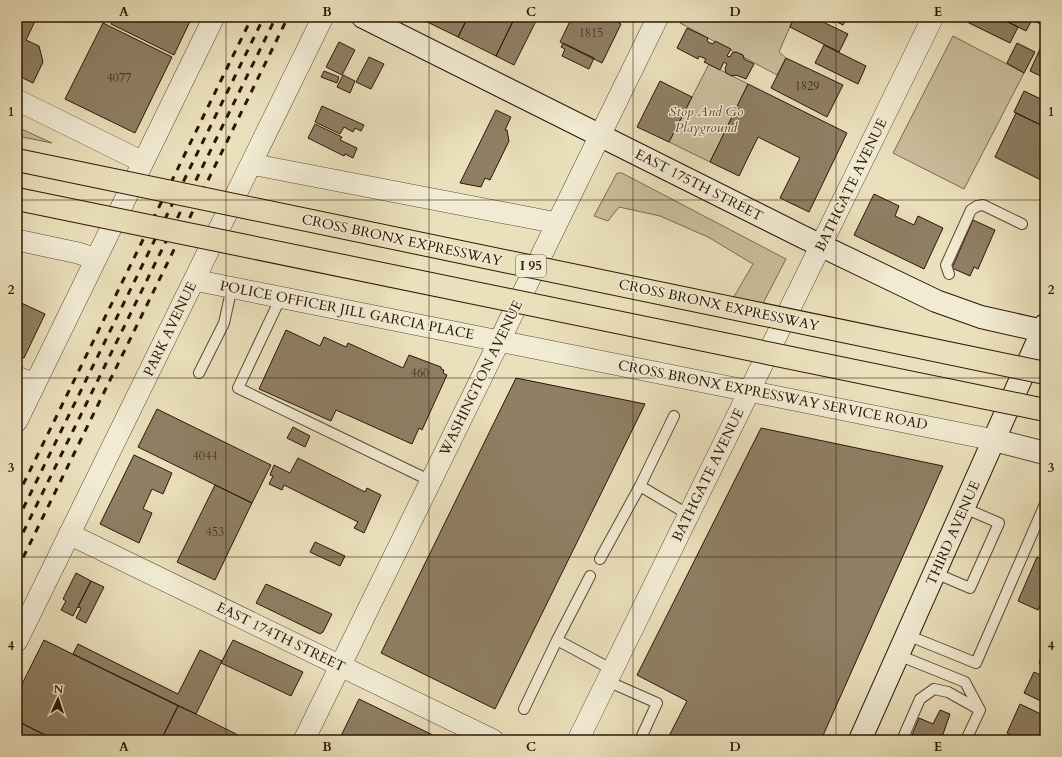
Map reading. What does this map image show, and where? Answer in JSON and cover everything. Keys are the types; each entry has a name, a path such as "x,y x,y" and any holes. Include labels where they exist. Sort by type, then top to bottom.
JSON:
{"highway":[{"name":"CROSS BRONX EXPRESSWAY","path":"17,160 1045,373"},
{"path":"17,199 1045,410"}],"main road":[{"name":"EAST 175TH STREET","path":"363,17 821,246 951,307 981,317 1044,329"},
{"name":"THIRD AVENUE","path":"860,740 1044,329"},
{"name":"CROSS BRONX EXPRESSWAY SERVICE ROAD","path":"994,440 1045,453"}],"street":[{"path":"17,420 26,381 96,259 214,17"},
{"name":"PARK AVENUE","path":"17,641 323,17"},
{"name":"WASHINGTON AVENUE","path":"304,740 658,17"},
{"name":"BATHGATE AVENUE","path":"578,740 933,17"},
{"path":"17,100 143,162"},
{"path":"251,164 557,223"},
{"path":"17,240 78,253 96,259"},
{"name":"POLICE OFFICER JILL GARCIA PLACE","path":"194,280 500,341"},
{"name":"CROSS BRONX EXPRESSWAY SERVICE ROAD","path":"500,341 994,440"},
{"name":"EAST 174TH STREET","path":"69,534 493,740"}],"lane":[{"path":"949,274 946,265 971,210 977,206 983,205 1022,224"},
{"path":"199,373 224,323 232,287"},
{"path":"281,297 238,388 431,481"},
{"path":"600,559 640,486 674,416"},
{"path":"640,486 689,515"},
{"path":"907,635 976,663 1045,504"},
{"path":"934,573 970,588 999,523 964,508"},
{"path":"524,709 590,576"},
{"path":"557,640 610,675 657,703 640,740"},
{"path":"898,655 965,682 980,710"},
{"path":"902,740 920,699 934,689 948,692 980,710"},
{"path":"966,740 980,710"}],"green space":[{"name":"Stop And Go Playground","path":"683,17 794,17 779,52 786,58 777,75 680,23"},
{"path":"953,36 1024,73 964,189 893,153"},
{"name":"Stop And Go Playground","path":"709,64 748,84 710,162 669,142"},
{"path":"17,127 52,143 17,136"},
{"path":"617,173 622,173 786,259 758,313 729,305 753,264 708,237 660,216 619,207 608,221 594,216"}],"building":[{"path":"17,17 37,17 26,40 39,46 43,62 33,83 17,75"},
{"path":"115,17 192,17 174,55 111,24"},
{"path":"417,17 468,17 458,37"},
{"path":"468,17 515,17 496,56 458,37"},
{"path":"515,17 538,17 514,65 496,56"},
{"path":"572,17 608,17 621,24 602,63 560,42"},
{"path":"615,17 625,17 623,21"},
{"path":"795,17 820,17 824,19 823,22 848,34 839,52 790,27"},
{"path":"821,17 847,17 843,25"},
{"path":"967,17 998,17 1018,27 1010,43 965,21"},
{"path":"998,17 1026,17 1032,20 1026,31"},
{"path":"1026,17 1045,17 1045,26 1032,20"},
{"path":"103,23 172,57 135,133 65,99"},
{"path":"687,28 708,38 708,42 713,44 715,41 731,49 727,56 730,57 732,53 736,52 743,55 744,59 754,64 746,79 726,73 725,68 727,64 724,62 720,70 704,62 706,59 699,56 698,59 677,48"},
{"path":"1045,38 1045,78 1030,71"},
{"path":"339,42 355,50 342,75 326,67"},
{"path":"563,43 594,58 589,69 562,56 565,49 561,47"},
{"path":"1017,43 1035,52 1024,73 1007,63"},
{"path":"824,45 866,66 858,84 815,63"},
{"path":"369,57 384,64 371,89 356,82"},
{"path":"786,58 843,85 827,117 771,88"},
{"path":"324,71 339,77 337,83 321,77"},
{"path":"343,75 355,81 350,93 337,87"},
{"path":"660,81 692,97 669,142 637,127"},
{"path":"748,84 847,133 809,212 780,198 800,158 758,137 739,176 710,162"},
{"path":"1024,91 1045,101 1045,127 1014,112"},
{"path":"322,106 364,125 361,131 355,128 353,132 344,127 340,134 315,122"},
{"path":"496,110 511,117 505,130 507,130 509,141 490,180 485,178 481,187 460,183"},
{"path":"1016,113 1045,127 1045,182 995,157"},
{"path":"315,124 342,137 340,140 357,148 353,158 345,154 344,156 308,138"},
{"path":"874,194 899,206 895,216 914,225 918,216 943,228 924,269 854,235"},
{"path":"973,220 995,230 978,269 974,267 970,276 952,268"},
{"path":"17,301 45,314 24,358 17,355"},
{"path":"286,330 320,346 324,337 346,347 348,343 403,368 409,355 441,367 441,369 444,370 443,373 447,375 422,430 419,428 412,444 336,410 331,421 259,389"},
{"path":"516,378 645,404 495,709 381,653"},
{"path":"157,409 271,465 252,503 138,447"},
{"path":"293,427 310,436 305,447 287,438"},
{"path":"761,428 943,466 821,740 667,740 687,701 637,675"},
{"path":"134,455 172,473 163,494 152,489 143,509 152,513 139,543 100,524"},
{"path":"298,458 365,492 367,488 381,495 364,533 354,528 358,522 284,485 282,490 269,484 273,476 270,475 274,465 290,473"},
{"path":"215,485 252,503 215,580 177,562"},
{"path":"315,542 345,556 340,566 310,552"},
{"path":"1037,557 1045,561 1045,594 1038,610 1018,601"},
{"path":"76,573 91,581 73,616 61,610 66,601 63,599"},
{"path":"91,581 104,587 86,623 76,618 81,608 78,607"},
{"path":"266,584 332,614 323,632 320,634 256,603"},
{"path":"44,640 178,706 161,740 55,740 17,721 17,694"},
{"path":"233,640 303,672 291,696 221,663"},
{"path":"78,644 178,694 200,650 222,661 196,714 73,654"},
{"path":"1045,650 1045,666 1039,663"},
{"path":"1034,672 1045,677 1045,703 1024,693"},
{"path":"359,699 443,740 339,740"},
{"path":"1020,704 1045,716 1045,740 1021,740 1007,733"},
{"path":"178,706 196,714 248,740 161,740"},
{"path":"940,710 950,714 941,740 910,740 919,718 933,724"},
{"path":"17,721 55,740 17,740"}],"railway":[{"path":"17,497 252,17"},
{"path":"17,521 264,17"},
{"path":"17,545 276,17"},
{"path":"17,570 288,17"}]}
